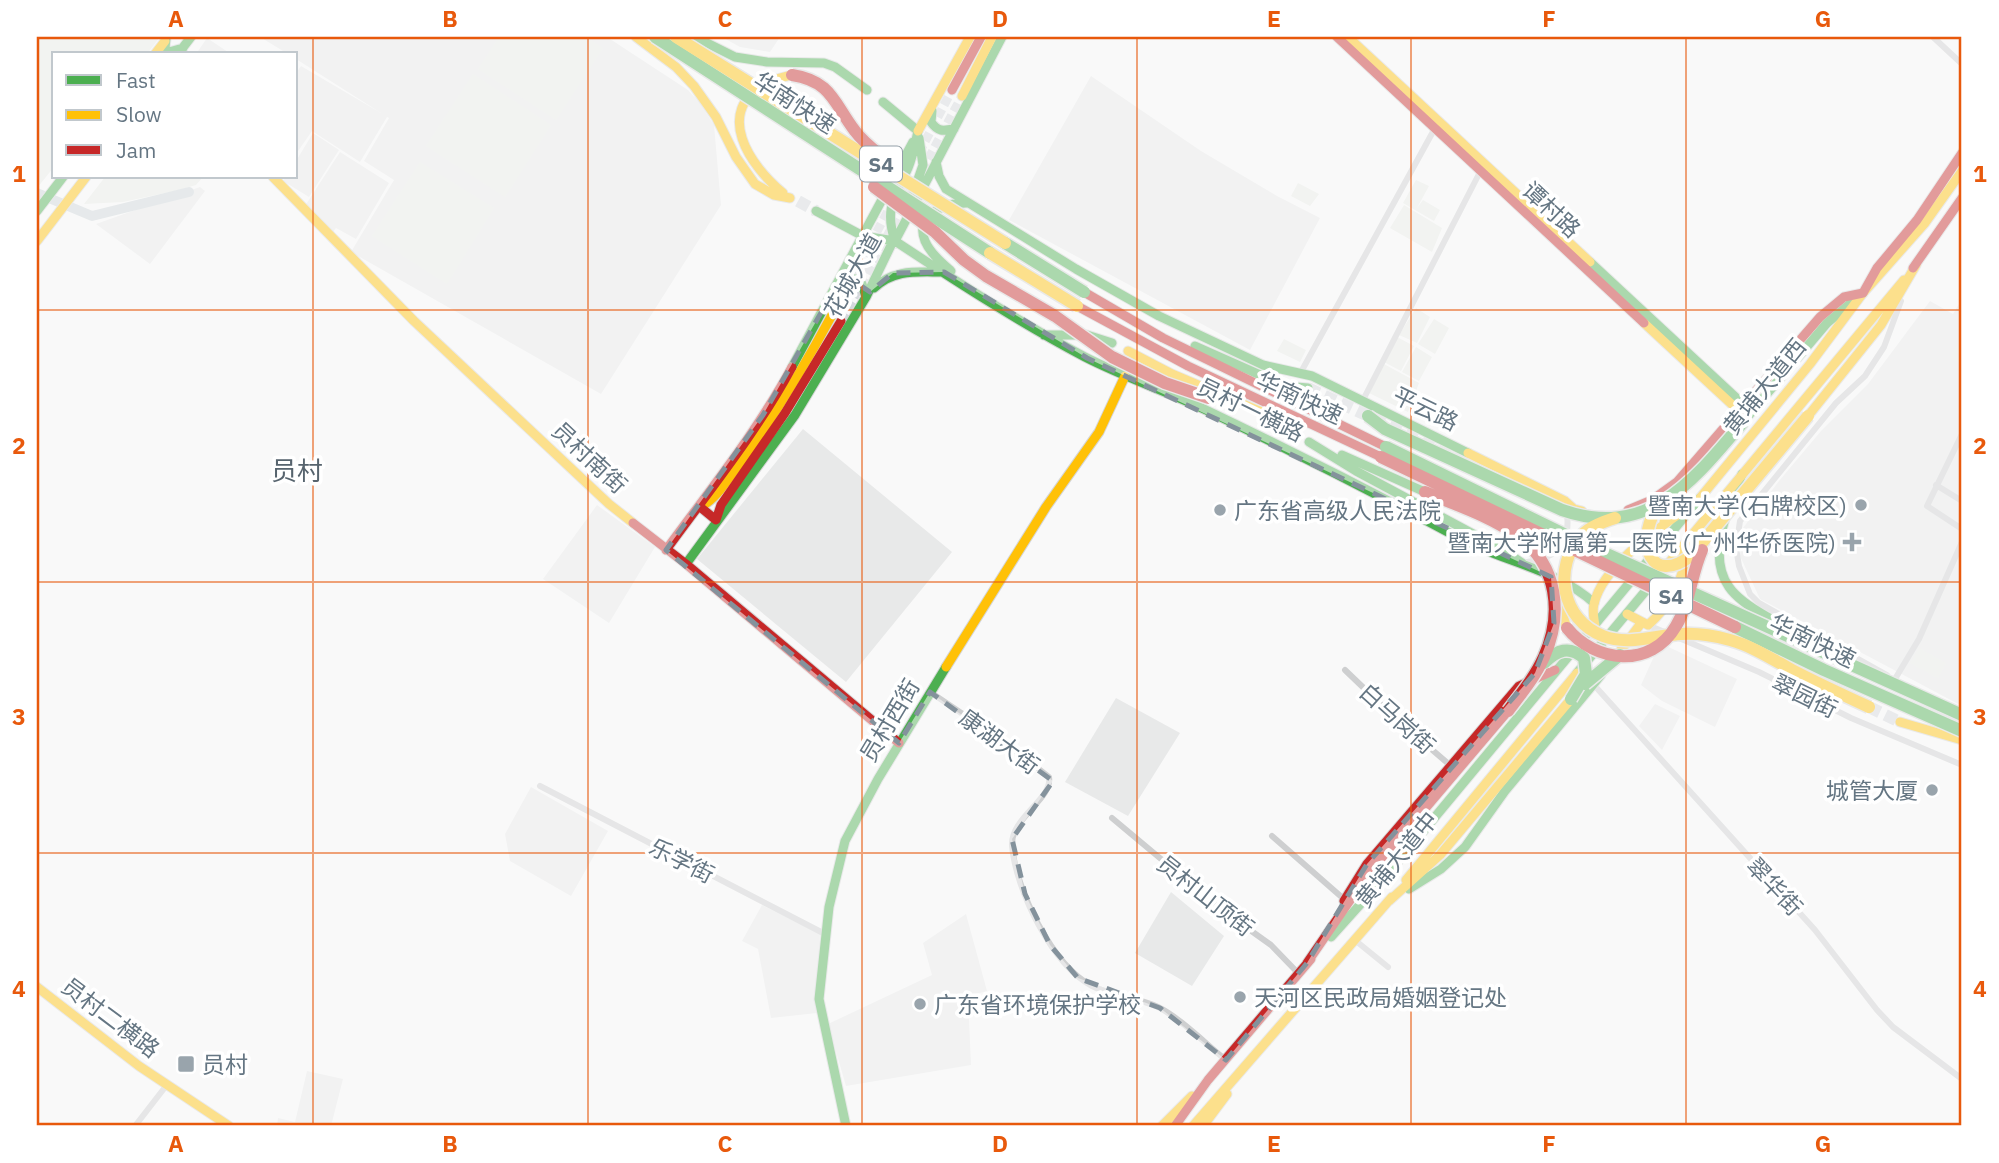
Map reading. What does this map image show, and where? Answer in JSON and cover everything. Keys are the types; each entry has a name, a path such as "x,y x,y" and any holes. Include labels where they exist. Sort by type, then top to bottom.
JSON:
{"main road":[{"path":"167,38 165,48 174,52 180,51 191,37"},
{"path":"636,37 676,67 694,86 716,117 736,157 755,184 774,195 794,200 773,186 754,166 742,144 740,132 743,110 755,92 769,81 792,75 810,79 828,89 857,134 873,150 920,184 938,202"},
{"name":"华南快速","path":"655,37 1077,306 1188,366 1384,452 1962,715"},
{"name":"华南快速","path":"676,37 938,202 1163,338 1384,452 1824,670 1962,731"},
{"path":"695,37 735,57 767,62 824,63 835,67 867,90"},
{"name":"花城大道","path":"666,550 769,406 799,356 970,37"},
{"path":"981,37 957,93 992,37"},
{"name":"花城大道","path":"686,564 795,415 866,297 1002,37"},
{"name":"谭村路","path":"1337,37 1742,412"},
{"name":"谭村路","path":"1348,37 1742,412"},
{"path":"816,211 861,237 895,241 888,225 888,215 913,156 918,131 883,102"},
{"path":"932,107 931,121 936,129 954,129"},
{"path":"810,137 934,232 986,276 1055,316 1125,364 1165,383 1234,407 1510,531 1532,548 1542,560 1549,573 1565,625 1583,645 1600,653 1618,657 1631,656 1665,641 1679,624 1695,565 1703,548 1724,518"},
{"path":"1916,265 1906,286 1861,352 1685,562 1666,566 1654,560 1645,544 1647,523 1657,509 1690,484 1742,412 1827,323 1863,293 1877,268 1916,220 1962,153"},
{"name":"平云路","path":"936,162 946,189 1076,270 1159,316 1263,365 1301,372 1363,400 1565,501 1574,509 1616,512 1642,505 1669,489 1742,412"},
{"name":"黄埔大道西","path":"1595,626 1810,364 1863,293 1925,223 1962,171"},
{"name":"员村南街","path":"274,178 414,321 609,504 686,564 899,743"},
{"path":"37,211 62,179"},
{"path":"37,241 83,181"},
{"name":"黄埔大道西","path":"1627,614 1916,265 1961,201"},
{"path":"965,285 927,244 923,230 926,220 937,207 952,202 968,203"},
{"name":"员村一横路","path":"895,241 965,285 983,300 1087,358 1203,408 1366,487 1465,541 1522,563 1583,593 1594,603"},
{"path":"866,297 880,281 893,273 944,272"},
{"path":"835,288 846,280 855,279 862,284 866,297"},
{"path":"1084,292 1150,328 1285,386 1308,388"},
{"name":"花城大道","path":"699,506 711,501 747,453 837,318 785,413 721,505 716,520"},
{"path":"1044,335 1087,335 1112,343"},
{"path":"1128,351 1172,374 1329,441 1384,452"},
{"name":"员村西街","path":"846,1126 819,999 825,934 845,841 930,692 1046,507 1099,432 1125,376"},
{"path":"1368,416 1385,429 1562,510 1587,517 1615,518 1657,509"},
{"path":"1309,442 1522,563"},
{"path":"1742,474 1725,522 1721,550 1723,572 1728,587 1741,599 1784,624 1931,700"},
{"path":"1664,523 1669,489"},
{"path":"1595,626 1594,603 1602,587 1631,552 1664,523 1695,503"},
{"path":"699,506 716,520"},
{"path":"1615,518 1586,531 1570,551 1564,564 1563,577 1568,603 1582,623 1603,636 1626,640 1696,635 1731,640 1869,707"},
{"path":"1389,901 1449,863 1479,830 1505,791 1645,624 1665,608 1682,579 1691,535"},
{"path":"1508,711 1547,650 1554,623 1556,595"},
{"path":"1627,614 1645,624"},
{"name":"黄埔大道中","path":"1192,1126 1356,941 1627,614"},
{"name":"黄埔大道中","path":"1175,1126 1208,1080 1307,963 1391,870 1595,626"},
{"path":"1571,699 1613,659 1660,638"},
{"path":"1307,963 1371,873 1552,655 1566,649 1581,655 1586,666 1585,678 1571,699 1440,855 1389,901"},
{"path":"1338,918 1345,900 1367,864 1519,686 1559,668"},
{"path":"1900,722 1962,740"},
{"name":"员村二横路","path":"37,987 166,1086 229,1126"},
{"path":"1203,1126 1244,1070"},
{"path":"1162,1126 1208,1080"}],"street":[{"path":"1933,37 1962,64"},
{"path":"1301,372 1435,128"},
{"path":"1363,400 1480,170"},
{"path":"1906,286 1895,322 1873,364 1865,376 1836,402 1740,521 1736,548 1739,566 1750,594 1759,603 1895,679 1899,691 1962,723"},
{"path":"1861,352 1873,354 1873,364"},
{"path":"1962,434 1927,506 1962,529"},
{"path":"1301,456 1309,442"},
{"path":"1936,485 1962,500"},
{"path":"1522,563 1542,560 1554,554 1562,543 1568,520 1565,501"},
{"path":"1895,679 1919,639 1962,542"},
{"name":"翠园街","path":"1645,624 1759,673 1851,718 1962,765"},
{"name":"白马岗街","path":"1345,670 1451,766"},
{"name":"翠华街","path":"1594,685 1815,930 1892,1027 1962,1079"},
{"name":"康湖大街","path":"930,692 1003,741 1049,777 1048,787 1016,829 1012,839 1025,894 1063,964 1078,978 1097,988 1160,1008 1226,1060"},
{"name":"乐学街","path":"540,786 825,934"},
{"name":"员村山顶街","path":"1112,818 1222,910 1271,945 1299,974"},
{"path":"1272,836 1345,900"},
{"path":"1356,941 1388,967"},
{"path":"135,1126 166,1086"}],"highlighted area":[{"path":"944,272 1087,358 1551,577 1554,623 1535,673 1367,864 1307,963 1226,1060 1160,1008 1078,978 1050,945 1025,894 1012,839 1053,781 930,692 899,743 666,550 763,415 835,288 851,279 870,292 893,273"}],"shaded area":[{"path":"37,37 160,37 149,52 52,52 52,169 37,188"},
{"path":"260,37 607,37 688,90 714,125 721,205 601,394 351,252 394,180 364,161 389,118 387,117 360,162 312,131 298,151 298,70 301,66 381,113 298,60 298,52 285,52"},
{"path":"499,37 586,37 603,48 556,120 478,69"},
{"path":"722,37 780,37 770,52 740,47"},
{"path":"207,38 228,52 197,52"},
{"path":"473,74 551,125 505,197 426,146"},
{"path":"1091,76 1201,151 1320,218 1250,350 1009,220"},
{"path":"313,133 339,150 309,197 283,181 285,178 298,178 298,158"},
{"path":"340,152 389,183 356,239 336,228 332,233 305,206"},
{"path":"420,162 494,208 447,284 372,236"},
{"path":"104,178 202,178 196,185 179,190 123,202 84,204"},
{"path":"1416,180 1429,186 1417,208 1423,200 1440,210 1434,221 1403,203"},
{"path":"1298,183 1319,194 1310,206 1291,196"},
{"path":"200,187 205,191 150,264 96,224"},
{"path":"1404,205 1442,228 1432,252 1390,228"},
{"name":"暨南大学(石牌校区)","path":"1962,299 1962,706 1760,599 1740,556 1743,528 1821,431 1868,384 1930,301 1953,314"},
{"path":"1416,308 1430,317 1417,343 1399,335"},
{"path":"1434,319 1449,328 1435,354 1418,344"},
{"path":"1962,335 1962,364 1950,358"},
{"path":"1397,337 1414,346 1401,371 1384,362"},
{"path":"1284,339 1306,350 1300,362 1277,351"},
{"path":"1416,347 1432,357 1419,381 1402,372"},
{"path":"1382,363 1419,383 1408,412 1369,393"},
{"path":"803,429 952,552 846,682 697,559"},
{"path":"597,505 655,547 609,623 543,579"},
{"path":"1660,643 1737,679 1715,727 1662,701 1641,685"},
{"path":"1919,648 1946,663 1938,678 1910,663"},
{"path":"1116,698 1180,733 1128,816 1065,782"},
{"path":"1655,704 1680,716 1662,750 1639,726"},
{"path":"531,787 608,831 571,896 510,861 505,834"},
{"path":"1171,892 1224,936 1192,986 1135,953"},
{"path":"762,905 820,934 817,1013 771,1018 758,949 742,941"},
{"name":"广东省环境保护学校","path":"966,914 987,991 968,996 971,1065 846,1086 828,1024 932,975 923,943"},
{"path":"307,1071 343,1079 331,1126 277,1126 278,1118 295,1122"}],"waterway":[{"path":"37,193 92,216 189,192"}],"tunnel":[{"path":"919,153 952,90"},
{"path":"922,171 962,96"},
{"path":"798,201 816,211"},
{"path":"841,321 904,205"},
{"path":"832,315 889,209"},
{"path":"1308,388 1487,466"},
{"path":"1869,707 1900,722"}],"traffic: fast":[{"path":"181,50 191,37"},
{"path":"655,37 990,253"},
{"path":"695,37 735,57 767,62 824,63 835,67 867,90"},
{"path":"895,241 1002,37"},
{"path":"166,39 165,48 169,52 183,48"},
{"path":"816,211 863,236 895,241 891,220 892,203 910,163 918,131 883,102"},
{"path":"932,111 931,122 936,128 954,129"},
{"path":"909,205 923,165 919,138"},
{"path":"792,367 913,142"},
{"path":"936,162 946,189 1076,269 1159,316 1263,365 1312,376 1468,453"},
{"path":"37,211 62,178"},
{"path":"951,271 927,245 923,232 924,224 928,217 941,208 966,203"},
{"path":"686,564 795,415 866,297 895,237"},
{"path":"895,241 988,301 1085,357 1238,425 1478,547 1564,582 1594,603"},
{"path":"1005,243 1084,292"},
{"path":"1590,262 1744,405"},
{"path":"874,288 889,277 897,275 942,272"},
{"path":"837,287 846,280 855,279 862,284 866,297"},
{"path":"1743,422 1827,323 1863,293"},
{"path":"1044,335 1087,335 1112,343"},
{"path":"1195,346 1285,386 1308,388"},
{"path":"1368,416 1385,429 1562,510 1592,517 1620,517 1644,511 1666,499 1706,465 1743,422"},
{"path":"1309,442 1522,563"},
{"path":"1386,447 1578,541 1962,715"},
{"path":"1342,455 1425,492"},
{"path":"1742,474 1722,530 1722,574 1729,587 1749,606 1835,649"},
{"path":"1331,937 1391,870 1700,498"},
{"path":"1577,673 1653,582"},
{"path":"1735,627 1962,731"},
{"path":"1544,663 1554,655 1568,650 1584,658 1586,674 1571,699"},
{"path":"1585,684 1620,655"},
{"path":"846,1126 819,999 829,907 845,841 878,779 946,667"},
{"path":"1409,889 1441,869 1465,847 1505,791 1601,675"}],"traffic: slow":[{"path":"636,37 676,67 694,86 716,117 736,157 755,184 774,195 790,198"},
{"path":"676,37 1005,243"},
{"path":"918,131 970,37"},
{"path":"962,96 992,37"},
{"path":"1348,37 1590,262"},
{"path":"157,52 165,41"},
{"path":"783,193 749,154 739,123 742,109 750,95 766,83 792,75"},
{"path":"1700,498 1810,364 1863,293 1925,223 1962,171"},
{"path":"37,241 85,178"},
{"path":"274,178 414,321 609,504 633,523"},
{"path":"990,253 1077,306"},
{"path":"1808,416 1881,325 1916,265"},
{"path":"1663,570 1904,280"},
{"path":"702,506 722,488 764,429 832,315"},
{"path":"1644,323 1739,411"},
{"path":"1128,351 1172,374 1295,426"},
{"path":"946,667 1046,507 1099,432 1125,376"},
{"path":"1656,509 1650,522 1647,547 1657,563 1665,566 1677,564 1691,556 1808,416"},
{"path":"1468,453 1582,511"},
{"path":"1664,523 1669,489"},
{"path":"1595,626 1594,604 1608,576 1632,550 1686,509"},
{"path":"1615,518 1582,535 1567,562 1564,576 1570,605 1578,618 1589,628 1603,636 1623,640 1688,634 1730,640 1754,649 1869,707"},
{"path":"1627,614 1648,625 1656,618 1673,594 1687,556"},
{"path":"1557,598 1567,628"},
{"path":"1615,658 1642,622"},
{"path":"1406,880 1577,673"},
{"path":"1389,901 1440,855 1571,699"},
{"path":"1900,722 1962,740"},
{"path":"1193,1126 1392,897"},
{"path":"37,987 139,1066 229,1126"},
{"path":"1203,1126 1227,1094"},
{"path":"1162,1126 1192,1096"}],"traffic: jam":[{"path":"952,90 981,37"},
{"path":"1337,37 1644,323"},
{"path":"792,75 816,82 824,88 858,135 884,158"},
{"path":"1628,510 1652,500 1677,482 1820,317 1844,297 1863,293 1877,268 1917,220 1962,153"},
{"path":"874,187 935,232 964,260 986,276 1055,316 1112,357 1165,383 1209,398"},
{"path":"1913,268 1962,198"},
{"path":"1084,292 1163,338 1386,447"},
{"path":"1077,306 1188,366 1381,457"},
{"path":"699,506 716,520 721,505 785,413 841,321"},
{"path":"666,550 748,438 792,367"},
{"path":"1381,457 1735,627"},
{"path":"1425,492 1484,517 1518,536 1542,561 1549,576 1555,607 1550,641 1536,671 1508,711"},
{"path":"633,523 686,564 899,743"},
{"path":"1567,628 1579,640 1607,654 1638,655 1652,649 1665,640 1681,617 1702,550"},
{"path":"1344,901 1367,864 1519,686 1555,670"},
{"path":"1307,963 1362,883 1508,711"},
{"path":"1175,1126 1208,1080 1311,959"}],"place":[{"name":"暨南大学(石牌校区)","path":"1861,505"},
{"name":"广东省高级人民法院","path":"1220,510"},
{"name":"暨南大学附属第一医院 (广州华侨医院)","path":"1852,542"},
{"name":"城管大厦","path":"1932,790"},
{"name":"天河区民政局婚姻登记处","path":"1240,997"},
{"name":"广东省环境保护学校","path":"920,1004"},
{"name":"员村","path":"186,1064"}],"district":[{"name":"员村","path":"297,470"}]}
